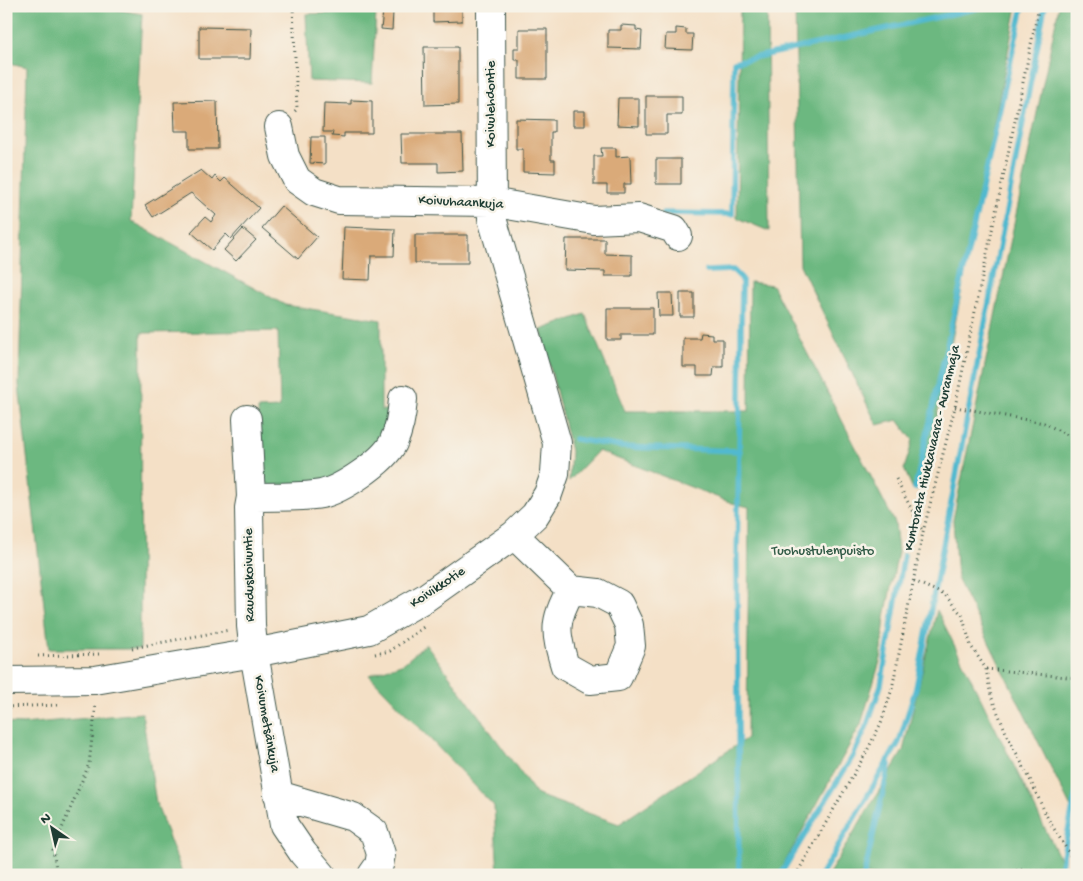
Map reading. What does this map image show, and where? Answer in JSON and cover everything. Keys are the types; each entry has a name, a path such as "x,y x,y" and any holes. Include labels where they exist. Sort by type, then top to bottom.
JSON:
{"street":[{"name":"Koivulehdontie","path":"491,6 491,202"},
{"name":"Koivuhaankuja","path":"279,127 285,156 297,180 314,192 339,200 491,202 594,220 639,218 674,229 678,236"},
{"name":"Koivikkotie","path":"6,681 95,680 254,653 369,630 425,598 514,535 535,515 548,494 555,474 557,443 492,218 491,202"},
{"path":"251,497 322,494 346,483 371,466 392,446 402,422 403,398"},
{"name":"Rauduskoivuntie","path":"248,419 251,497 249,508 251,626 254,653"},
{"path":"514,535 571,590"},
{"name":"Koivumetsänkuja","path":"254,653 284,825 303,853 322,875"},
{"path":"278,795 352,817 374,832 381,854 379,865 372,875"}],"path":[{"path":"279,127 297,108 293,6"},
{"name":"Kuntorata Hiukkavaara - Auranmaja","path":"796,875 881,723 892,689 923,532 955,407 1039,6"},
{"path":"955,407 1044,423 1077,440"},
{"path":"896,480 923,532"},
{"path":"914,581 945,595 962,615 970,646 986,669 991,696 1006,735 1028,775 1048,819 1077,866"},
{"path":"128,649 251,626"},
{"path":"34,656 100,654"},
{"path":"986,669 1077,678"},
{"path":"57,875 53,850 89,764 96,704"},
{"path":"1002,875 1008,871 1051,871 1065,875"}],"green space":[{"path":"6,6 97,6 142,14 131,221 285,305 381,320 381,410 395,410 386,441 320,487 269,488 260,479 258,409 280,408 278,331 141,333 140,649 49,649 19,385 27,67 6,62"},
{"path":"740,6 767,6 769,231 737,218"},
{"path":"795,6 1017,6 925,478 913,489 904,469 913,440 898,420 877,425 800,265"},
{"path":"1059,6 1077,6 1077,820 957,578 953,520"},
{"path":"376,12 372,83 309,81 306,14"},
{"name":"Tuohustulenpuisto","path":"750,282 772,285 895,523 898,552 885,617 881,658 861,724 778,875 498,875 494,806 369,675 404,663 426,644 537,795 619,824 747,738 749,507 732,503 598,451 569,481 571,451 541,330 585,314 625,411 749,411"},
{"path":"937,610 1068,875 828,875 903,751"},
{"path":"142,713 156,803 183,875 6,875 6,723 23,724"}],"building":[{"path":"433,6 462,6 462,21 433,22"},
{"path":"383,11 393,12 392,30 381,29"},
{"path":"621,25 636,26 636,30 642,31 641,49 608,48 608,30 621,30"},
{"path":"199,27 251,28 250,59 199,59"},
{"path":"676,28 686,29 686,34 693,34 692,50 665,49 666,34 676,34"},
{"path":"519,29 547,29 547,79 519,79 519,60 514,60 514,48 519,48"},
{"path":"424,47 458,47 458,104 425,105"},
{"path":"646,96 682,96 682,115 667,115 667,134 646,134"},
{"path":"618,98 639,98 639,126 617,125"},
{"path":"351,100 372,101 372,133 344,133 344,137 332,136 333,132 323,132 324,103 351,104"},
{"path":"217,101 218,149 189,149 189,131 175,131 174,102"},
{"path":"573,111 585,111 585,126 573,126"},
{"path":"516,119 554,120 554,132 551,132 551,160 555,160 555,173 523,172 523,149 516,149"},
{"path":"401,134 462,134 463,171 438,172 438,163 402,163"},
{"path":"311,137 325,137 325,164 310,163"},
{"path":"601,148 616,148 616,157 630,156 631,184 624,184 624,193 607,193 607,185 594,185 594,156 602,156"},
{"path":"656,159 681,159 681,184 656,184"},
{"path":"201,170 212,180 215,176 221,182 225,178 259,208 231,239 226,234 212,250 191,232 205,217 211,222 216,215 191,193 153,217 145,205"},
{"path":"281,206 317,237 298,259 262,228"},
{"path":"344,227 395,229 394,256 371,256 370,280 342,279"},
{"path":"243,229 256,240 236,261 224,250"},
{"path":"415,235 468,235 468,263 415,263"},
{"path":"566,239 605,239 605,254 632,255 632,276 605,276 605,271 565,270"},
{"path":"658,293 672,293 673,316 659,316"},
{"path":"680,293 694,293 694,317 680,317"},
{"path":"607,308 653,308 653,335 621,335 621,340 607,340"},
{"path":"701,333 712,334 712,339 723,339 723,367 714,367 713,376 697,376 697,367 683,367 683,338 700,338"}],"waterway":[{"path":"663,213 732,214 734,62 988,6"},
{"path":"915,488 1023,6"},
{"path":"821,875 899,742 916,688 1045,6"},
{"path":"707,271 733,270 742,279 737,561 739,875"},
{"path":"575,439 622,447 740,451"},
{"path":"780,875 853,756 867,725 881,685 904,555"},
{"path":"864,875 889,765"},
{"path":"1059,875 1077,788"}]}
